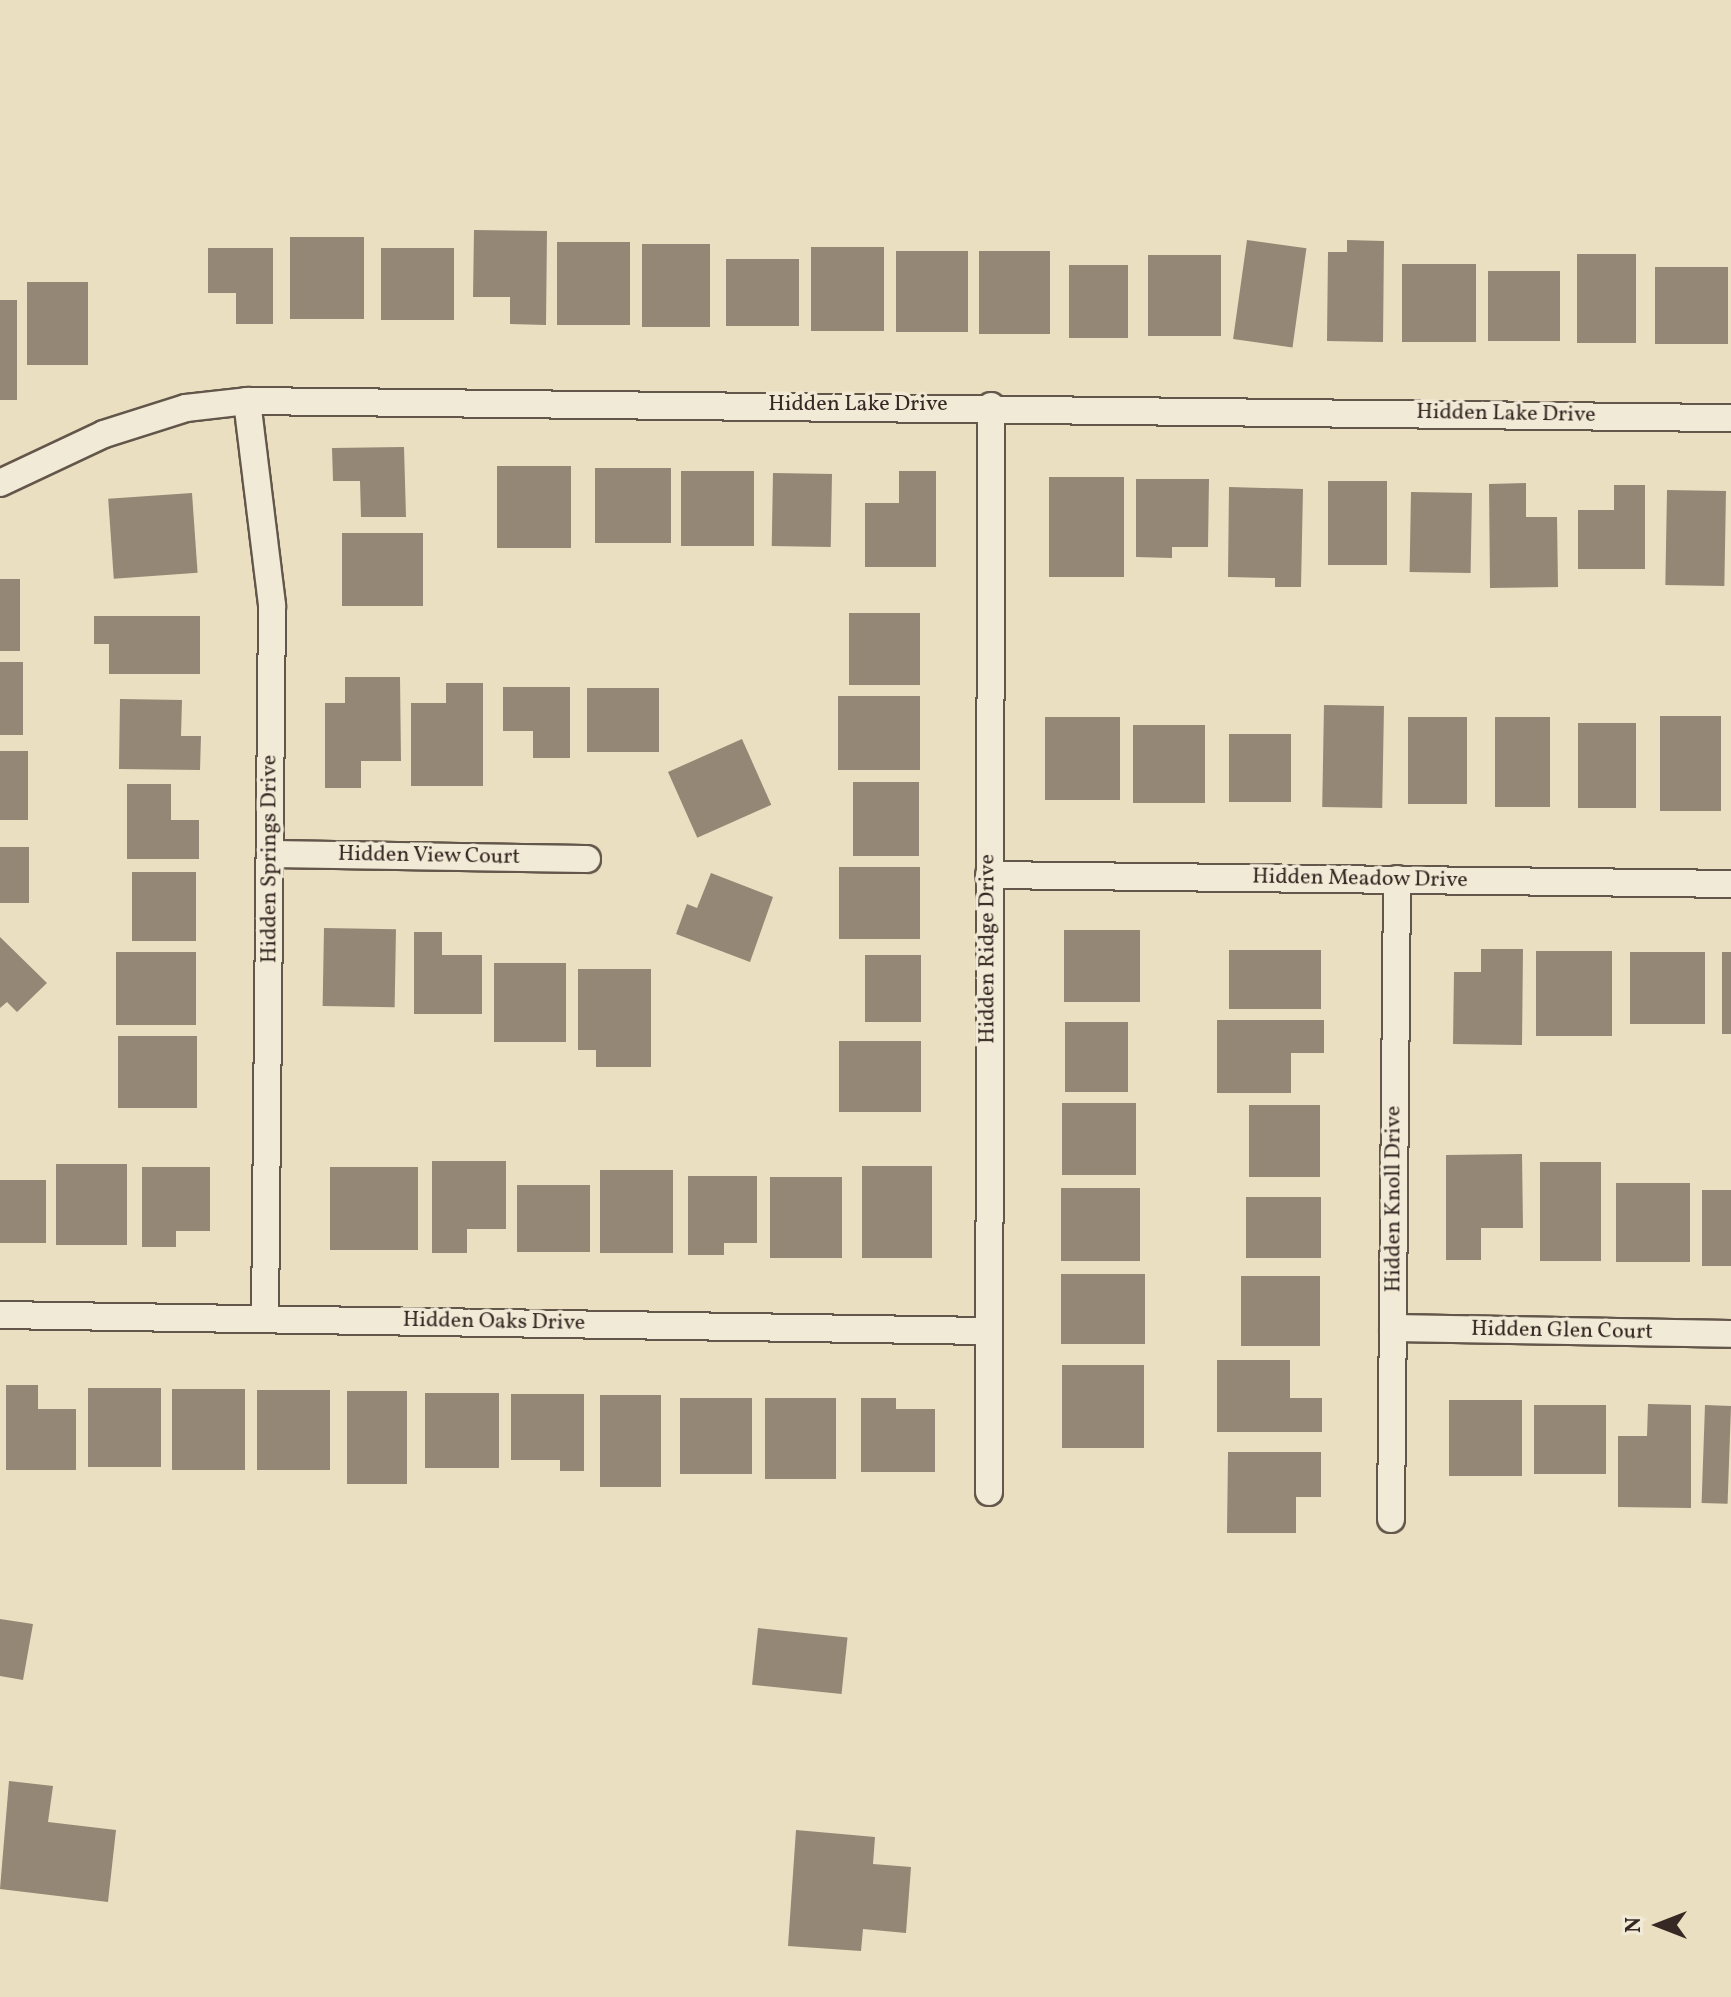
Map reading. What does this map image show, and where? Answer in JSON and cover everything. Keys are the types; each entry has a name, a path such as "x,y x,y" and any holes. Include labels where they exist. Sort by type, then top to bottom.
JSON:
{"street":[{"name":"Hidden Lake Drive","path":"0,483 104,434 186,408 247,401 991,406 1731,418"},
{"name":"Hidden Springs Drive","path":"247,401 272,605 265,1318"},
{"name":"Hidden Ridge Drive","path":"989,1492 991,406"},
{"name":"Hidden View Court","path":"270,854 587,859"},
{"name":"Hidden Meadow Drive","path":"989,875 1731,884"},
{"name":"Hidden Knoll Drive","path":"1391,1519 1397,879"},
{"name":"Hidden Oaks Drive","path":"0,1315 988,1331"},
{"name":"Hidden Glen Court","path":"1393,1328 1731,1334"}],"building":[{"path":"474,230 547,231 546,325 510,324 510,297 473,297"},
{"path":"290,237 364,237 364,319 290,319"},
{"path":"1247,240 1306,248 1292,347 1233,339"},
{"path":"1347,240 1384,241 1383,342 1327,341 1328,252 1347,252"},
{"path":"557,242 630,242 630,325 557,325"},
{"path":"642,244 710,244 710,327 642,327"},
{"path":"811,247 884,247 884,331 811,331"},
{"path":"208,248 273,248 273,324 236,324 236,293 208,293"},
{"path":"381,248 454,248 454,320 381,320"},
{"path":"896,251 968,251 968,332 896,332"},
{"path":"979,251 1050,251 1050,334 979,334"},
{"path":"1577,254 1636,254 1636,343 1577,343"},
{"path":"1148,255 1221,255 1221,336 1148,336"},
{"path":"726,259 799,259 799,326 726,326"},
{"path":"1402,264 1476,264 1476,342 1402,342"},
{"path":"1069,265 1128,265 1128,338 1069,338"},
{"path":"1655,267 1728,267 1728,344 1655,344"},
{"path":"1488,271 1560,271 1560,341 1488,341"},
{"path":"27,282 88,282 88,365 27,365"},
{"path":"0,300 17,300 17,400 0,400"},
{"path":"404,447 406,517 361,517 360,481 333,481 332,448"},
{"path":"497,466 571,466 571,548 497,548"},
{"path":"595,468 671,468 671,543 595,543"},
{"path":"681,471 754,471 754,546 681,546"},
{"path":"899,471 936,471 936,567 865,567 865,503 899,503"},
{"path":"773,473 832,474 831,547 772,546"},
{"path":"1049,477 1124,477 1124,577 1049,577"},
{"path":"1136,479 1209,479 1208,547 1172,547 1172,558 1136,557"},
{"path":"1328,481 1387,481 1387,565 1328,565"},
{"path":"1526,483 1526,517 1557,517 1558,587 1490,588 1489,484"},
{"path":"1614,485 1645,485 1645,569 1578,569 1578,510 1614,510"},
{"path":"1229,487 1303,489 1301,587 1275,587 1275,578 1228,577"},
{"path":"1667,490 1726,491 1724,586 1665,585"},
{"path":"1411,492 1472,493 1471,573 1410,572"},
{"path":"192,493 198,573 114,579 108,499"},
{"path":"342,533 423,533 423,606 342,606"},
{"path":"0,579 20,579 20,651 0,651"},
{"path":"849,613 920,613 920,685 849,685"},
{"path":"94,616 200,616 200,674 109,674 109,644 94,644"},
{"path":"0,662 23,662 23,735 0,735"},
{"path":"345,677 400,677 401,761 361,761 361,788 325,788 325,703 345,703"},
{"path":"446,683 483,683 483,786 411,786 411,703 446,703"},
{"path":"503,687 570,687 570,758 533,758 533,731 503,731"},
{"path":"587,688 659,688 659,752 587,752"},
{"path":"838,696 920,696 920,770 838,770"},
{"path":"120,699 182,700 181,736 201,736 200,770 119,769"},
{"path":"1324,705 1384,706 1382,808 1322,807"},
{"path":"1660,716 1721,716 1721,811 1660,811"},
{"path":"1045,717 1120,717 1120,800 1045,800"},
{"path":"1408,717 1467,717 1467,804 1408,804"},
{"path":"1495,717 1550,717 1550,807 1495,807"},
{"path":"1578,723 1636,723 1636,808 1578,808"},
{"path":"1133,725 1205,725 1205,803 1133,803"},
{"path":"1229,734 1291,734 1291,802 1229,802"},
{"path":"742,739 771,805 697,838 668,772"},
{"path":"0,751 28,751 28,820 0,820"},
{"path":"853,782 919,782 919,856 853,856"},
{"path":"127,784 171,784 171,820 199,820 199,859 127,859"},
{"path":"0,847 29,847 29,903 0,903"},
{"path":"839,867 920,867 920,939 839,939"},
{"path":"132,872 196,872 196,941 132,941"},
{"path":"711,873 773,897 750,962 676,934 687,904 697,908"},
{"path":"324,928 396,929 395,1007 323,1006"},
{"path":"1064,930 1140,930 1140,1002 1064,1002"},
{"path":"414,932 442,932 442,955 482,955 482,1014 414,1014"},
{"path":"0,937 47,983 17,1012 7,1002 0,1008"},
{"path":"1481,949 1523,949 1522,1045 1453,1044 1454,972 1481,972"},
{"path":"1229,950 1321,950 1321,1009 1229,1009"},
{"path":"1536,951 1612,951 1612,1036 1536,1036"},
{"path":"116,952 196,952 196,1025 116,1025"},
{"path":"1630,952 1705,952 1705,1024 1630,1024"},
{"path":"1722,952 1731,952 1731,1034 1722,1034"},
{"path":"865,955 921,955 921,1022 865,1022"},
{"path":"494,963 566,963 566,1042 494,1042"},
{"path":"578,969 651,969 651,1067 596,1067 596,1050 578,1050"},
{"path":"1217,1020 1324,1020 1324,1053 1291,1053 1291,1093 1217,1093"},
{"path":"1065,1022 1128,1022 1128,1092 1065,1092"},
{"path":"118,1036 197,1036 197,1108 118,1108"},
{"path":"839,1041 921,1041 921,1112 839,1112"},
{"path":"1062,1103 1136,1103 1136,1175 1062,1175"},
{"path":"1249,1105 1320,1105 1320,1177 1249,1177"},
{"path":"1522,1154 1523,1228 1481,1228 1481,1260 1446,1260 1446,1155"},
{"path":"432,1161 506,1161 506,1229 467,1229 467,1253 432,1253"},
{"path":"1540,1162 1601,1162 1601,1261 1540,1261"},
{"path":"56,1164 127,1164 127,1245 56,1245"},
{"path":"862,1166 932,1166 932,1258 862,1258"},
{"path":"142,1167 210,1167 210,1231 176,1231 176,1247 142,1247"},
{"path":"330,1167 418,1167 418,1250 330,1250"},
{"path":"600,1170 673,1170 673,1253 600,1253"},
{"path":"688,1176 757,1176 757,1243 724,1243 724,1255 688,1255"},
{"path":"770,1177 842,1177 842,1258 770,1258"},
{"path":"0,1180 46,1180 46,1243 0,1243"},
{"path":"1616,1183 1690,1183 1690,1262 1616,1262"},
{"path":"517,1185 590,1185 590,1252 517,1252"},
{"path":"1061,1188 1140,1188 1140,1261 1061,1261"},
{"path":"1702,1190 1731,1190 1731,1266 1702,1266"},
{"path":"1246,1197 1321,1197 1321,1258 1246,1258"},
{"path":"1061,1274 1145,1274 1145,1344 1061,1344"},
{"path":"1241,1276 1320,1276 1320,1346 1241,1346"},
{"path":"1217,1360 1290,1360 1290,1398 1322,1398 1322,1432 1217,1432"},
{"path":"1062,1365 1144,1365 1144,1448 1062,1448"},
{"path":"6,1385 38,1385 38,1409 76,1409 76,1470 6,1470"},
{"path":"88,1388 161,1388 161,1467 88,1467"},
{"path":"172,1389 245,1389 245,1470 172,1470"},
{"path":"257,1390 330,1390 330,1470 257,1470"},
{"path":"347,1391 407,1391 407,1484 347,1484"},
{"path":"425,1393 499,1393 499,1468 425,1468"},
{"path":"511,1394 584,1394 584,1471 560,1471 560,1460 511,1460"},
{"path":"600,1395 661,1395 661,1487 600,1487"},
{"path":"680,1398 752,1398 752,1474 680,1474"},
{"path":"765,1398 836,1398 836,1479 765,1479"},
{"path":"861,1398 896,1398 896,1409 935,1409 935,1472 861,1472"},
{"path":"1449,1400 1522,1400 1522,1476 1449,1476"},
{"path":"1648,1404 1691,1405 1691,1508 1618,1507 1618,1436 1647,1436"},
{"path":"1534,1405 1606,1405 1606,1474 1534,1474"},
{"path":"1705,1405 1731,1406 1728,1504 1702,1503"},
{"path":"1228,1452 1321,1452 1321,1497 1296,1497 1296,1533 1227,1533"},
{"path":"0,1619 33,1624 23,1680 0,1676"},
{"path":"758,1628 848,1637 842,1694 752,1685"},
{"path":"9,1781 53,1786 48,1822 116,1830 108,1902 0,1889"},
{"path":"796,1830 875,1837 873,1864 911,1867 906,1933 863,1929 861,1951 788,1946"}]}
